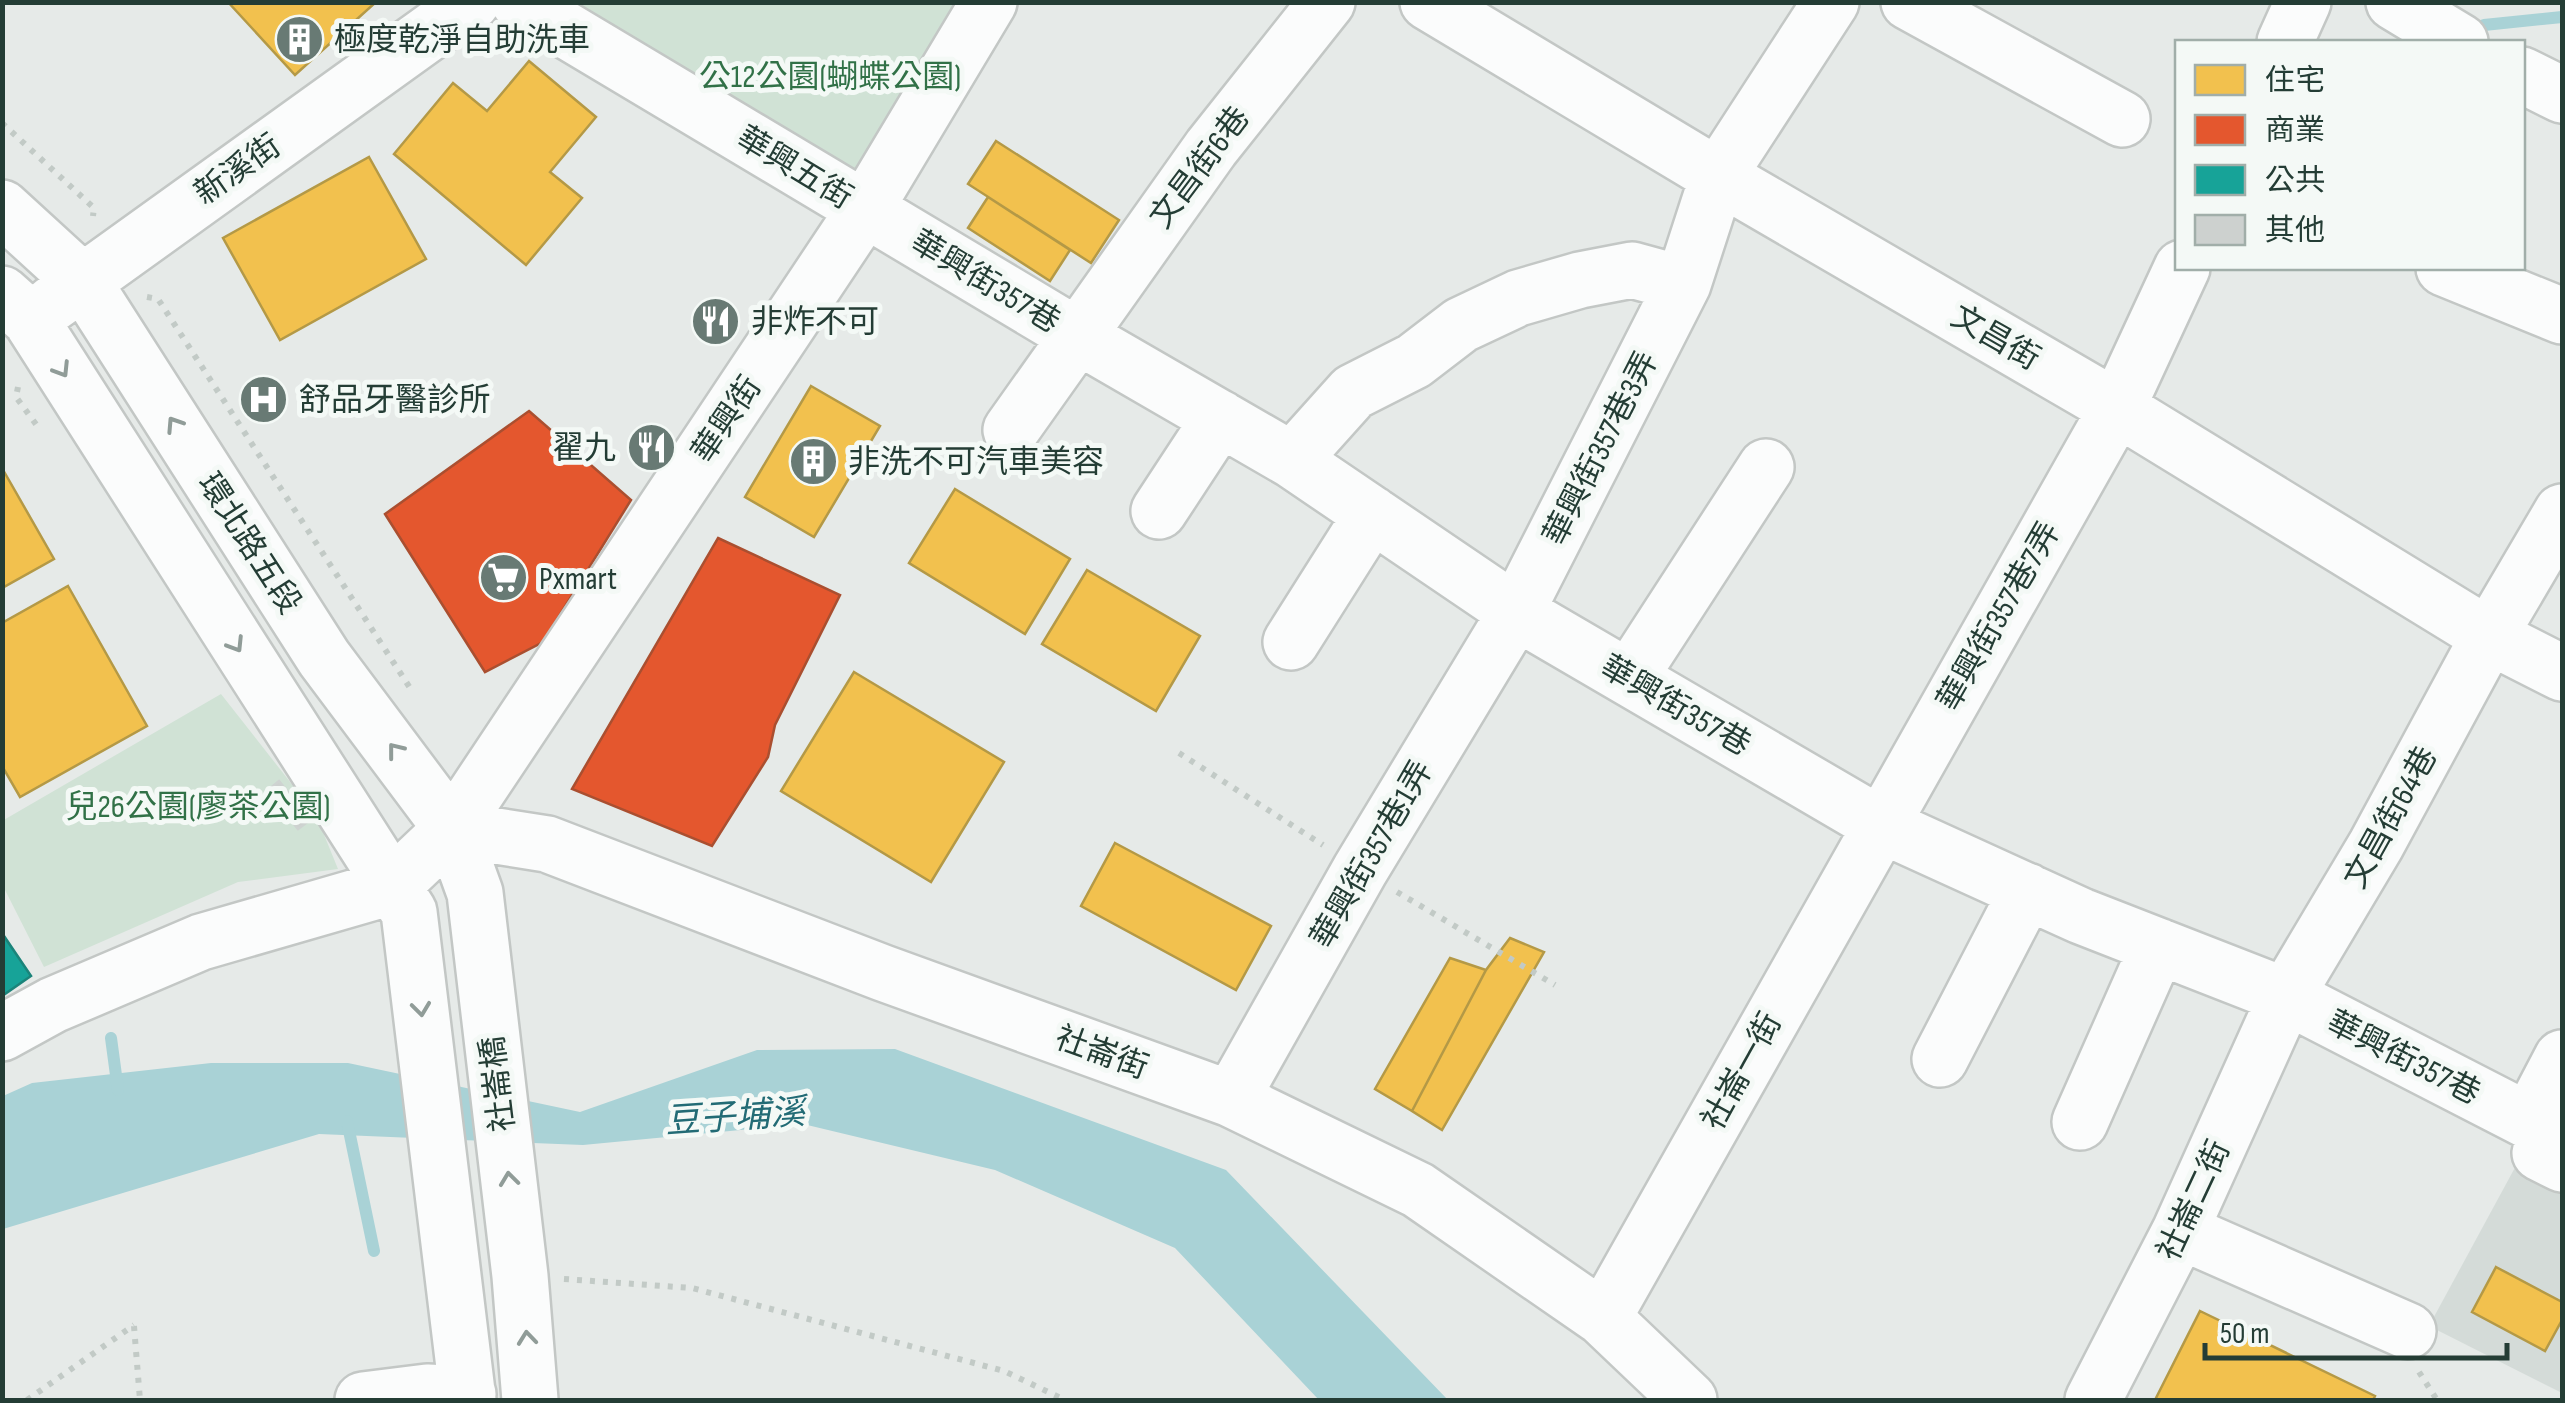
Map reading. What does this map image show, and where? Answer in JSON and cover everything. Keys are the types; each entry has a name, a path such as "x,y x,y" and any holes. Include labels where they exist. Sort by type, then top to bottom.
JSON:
{"street":[{"name":"新溪街","path":"12,316 84,283 125,249 472,2"},
{"name":"華興五街","path":"519,2 865,209"},
{"name":"華興街","path":"400,900 452,830 865,209 990,2"},
{"name":"文昌街6巷","path":"1011,430 1211,148 1328,2"},
{"name":"文昌街","path":"1428,2 2116,408 2489,636 2562,673"},
{"name":"華興街357巷3弄","path":"1516,612 1684,284 1718,176 1831,2"},
{"path":"1909,2 2122,120"},
{"path":"2285,40 2302,2"},
{"path":"2394,2 2457,40"},
{"path":"2525,76 2562,95"},
{"name":"環北路五段","path":"2,208 84,283 324,658 420,781 452,830 475,893"},
{"name":"華興街357巷","path":"865,209 1292,460 1516,612 1879,824 2027,891 2286,996 2546,1116"},
{"path":"1292,460 1353,392 1414,362 1461,325 1518,298 1632,270 1684,284"},
{"name":"華興街357巷7弄","path":"1879,824 2116,408 2181,270"},
{"path":"2449,270 2562,316"},
{"name":"環北路五段","path":"12,316 400,900"},
{"path":"1160,510 1220,418"},
{"path":"1628,678 1766,467"},
{"name":"文昌街64巷","path":"2286,996 2376,845 2489,636 2562,512"},
{"path":"1291,642 1372,514"},
{"name":"華興街357巷1弄","path":"1231,1099 1360,870 1516,612"},
{"name":"社崙一街","path":"1603,1318 1879,824"},
{"name":"社崙街","path":"452,830 548,844 883,973 1231,1099 1418,1190 1603,1318 1689,1400"},
{"path":"1940,1059 2027,891"},
{"name":"社崙橋","path":"475,893 542,1277 530,1400"},
{"path":"2,1032 53,1004 201,942 400,900"},
{"name":"社崙橋","path":"400,900 456,1281 468,1397"},
{"path":"2080,1122 2158,946"},
{"name":"社崙二街","path":"2094,1400 2180,1230 2286,996"},
{"path":"2562,1058 2540,1153 2562,1164"},
{"path":"2180,1230 2408,1332"},
{"path":"362,1400 427,1392 468,1397"}],"path":[{"path":"542,1277 692,1288 1004,1371 1065,1400"},
{"path":"27,1400 134,1325 140,1400"}],"shaded area":[{"path":"2562,1081 2562,1393 2429,1326"}],"green space":[{"name":"公12公園(蝴蝶公園)","path":"573,3 962,3 854,176"},
{"name":"兒26公園(廖茶公園)","path":"221,694 316,815 338,869 238,882 44,967 3,886 2,821"}],"water":[{"name":"豆子埔溪","path":"895,1049 1226,1170 1448,1400 1319,1400 1175,1248 995,1170 803,1124 583,1145 319,1134 3,1229 3,1096 32,1083 211,1063 348,1063 580,1112 757,1050"}],"building: 住宅":[{"name":"極度乾淨自助洗車","path":"228,2 376,2 295,75"},
{"path":"529,61 596,117 550,172 582,198 526,265 394,154 453,83 487,111"},
{"path":"996,141 1119,220 1091,263 968,184"},
{"path":"369,157 426,259 280,340 223,238"},
{"path":"988,197 1070,250 1050,281 968,228"},
{"name":"非洗不可汽車美容","path":"811,386 880,426 814,537 745,497"},
{"path":"2,468 54,559 2,588"},
{"path":"955,489 1070,559 1025,634 909,563"},
{"path":"1087,570 1200,636 1156,711 1042,644"},
{"path":"68,586 147,726 20,797 2,766 2,623"},
{"path":"854,672 1004,762 931,882 781,791"},
{"path":"1115,843 1271,926 1236,990 1081,906"},
{"path":"1510,938 1544,952 1442,1130 1412,1111 1486,970"},
{"path":"1450,958 1486,970 1412,1111 1375,1089"},
{"path":"2496,1267 2562,1302 2562,1320 2545,1351 2472,1312"},
{"path":"2200,1311 2375,1396 2373,1400 2155,1400"}],"building: 商業":[{"name":"Pxmart","path":"529,411 631,500 543,642 485,672 385,514"},
{"path":"718,538 840,595 775,725 768,757 712,846 572,789"}],"building: 公共":[{"path":"2,933 31,976 2,996"}],"building: 其他":[{"path":"279,781 310,820 298,829 267,791"}],"waterway":[{"path":"2484,25 2562,17"},
{"path":"111,1038 118,1090"},
{"path":"347,1121 374,1251"}],"place":[{"name":"極度乾淨自助洗車","path":"299,39"},
{"name":"非炸不可","path":"716,321"},
{"name":"舒品牙醫診所","path":"264,399"},
{"name":"翟九","path":"651,447"},
{"name":"非洗不可汽車美容","path":"813,461"},
{"name":"Pxmart","path":"504,578"}]}
